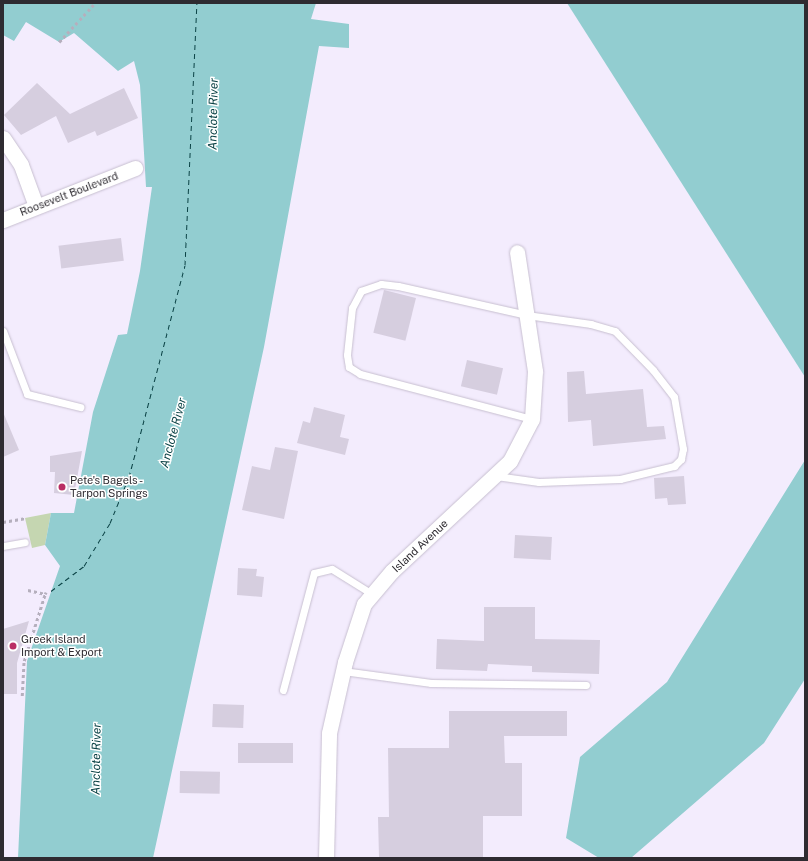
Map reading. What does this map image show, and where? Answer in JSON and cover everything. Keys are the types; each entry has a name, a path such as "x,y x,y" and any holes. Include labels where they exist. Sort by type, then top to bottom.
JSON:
{"street":[{"path":"3,138 21,165 36,206"},
{"name":"Roosevelt Boulevard","path":"3,220 135,168"},
{"name":"Island Avenue","path":"326,858 329,732 343,671 364,604 392,571 510,460 532,419 535,371 517,252"}],"lane":[{"path":"493,476 539,482 620,478 674,466 681,459 683,449 674,397 653,370 615,331 591,324 527,315 398,286 381,284 361,291 352,308 347,355 349,367 360,374 532,419"},
{"path":"3,331 28,394 80,407"},
{"path":"3,546 25,542"},
{"path":"283,690 314,573 332,570 372,594"},
{"path":"343,671 431,683 586,685"}],"path":[{"path":"59,42 95,3"},
{"path":"3,522 24,518"},
{"path":"22,696 24,661 46,593 28,590"}],"shaded area":[{"path":"51,513 45,545 32,548 25,518"}],"water":[{"name":"Anclote River","path":"3,3 316,3 311,19 349,24 349,48 319,46 264,347 153,858 18,858 27,661 60,566 45,545 51,513 74,513 93,412 118,335 127,334 140,271 152,187 146,187 140,85 134,61 118,71 74,33 59,42 26,22 14,41 3,35"},
{"path":"567,3 805,3 805,377"},
{"path":"805,460 805,679 764,743 631,858 599,858 566,838 580,757 667,682"}],"building":[{"path":"37,83 70,114 124,88 138,118 97,136 95,131 68,143 56,116 21,135 4,115"},
{"path":"121,238 124,261 61,269 58,246"},
{"path":"384,290 416,298 405,341 373,333"},
{"path":"467,360 503,368 497,395 461,386"},
{"path":"584,371 586,394 643,389 647,427 664,426 666,439 593,446 591,420 568,422 567,372"},
{"path":"314,407 345,415 340,437 349,439 345,455 297,443 303,421 310,423"},
{"path":"3,412 19,450 3,457"},
{"path":"275,447 298,451 284,519 242,510 252,466 270,470"},
{"path":"82,451 74,495 54,493 55,472 50,472 50,456"},
{"path":"684,476 686,504 668,505 667,498 655,499 654,478"},
{"path":"515,535 552,537 551,560 514,558"},
{"path":"238,568 257,569 256,576 264,577 262,597 237,595"},
{"path":"484,607 535,607 535,639 600,640 599,674 532,672 532,666 488,664 487,671 436,669 437,639 484,641"},
{"name":"Greek Island Import & Export","path":"29,621 17,663 17,694 3,694 3,629"},
{"path":"213,704 244,705 243,728 212,727"},
{"path":"449,711 567,711 567,736 504,736 505,763 522,763 522,816 483,816 483,858 379,858 378,817 389,817 388,748 449,748"},
{"path":"238,743 293,743 293,763 238,763"},
{"path":"180,771 220,772 220,794 180,793"}],"ferry route":[{"path":"51,591 84,566 110,523 129,477 185,265 197,3"}],"place":[{"name":"Pete's Bagels - Tarpon Springs","path":"62,487"},
{"name":"Greek Island Import & Export","path":"13,646"}]}
